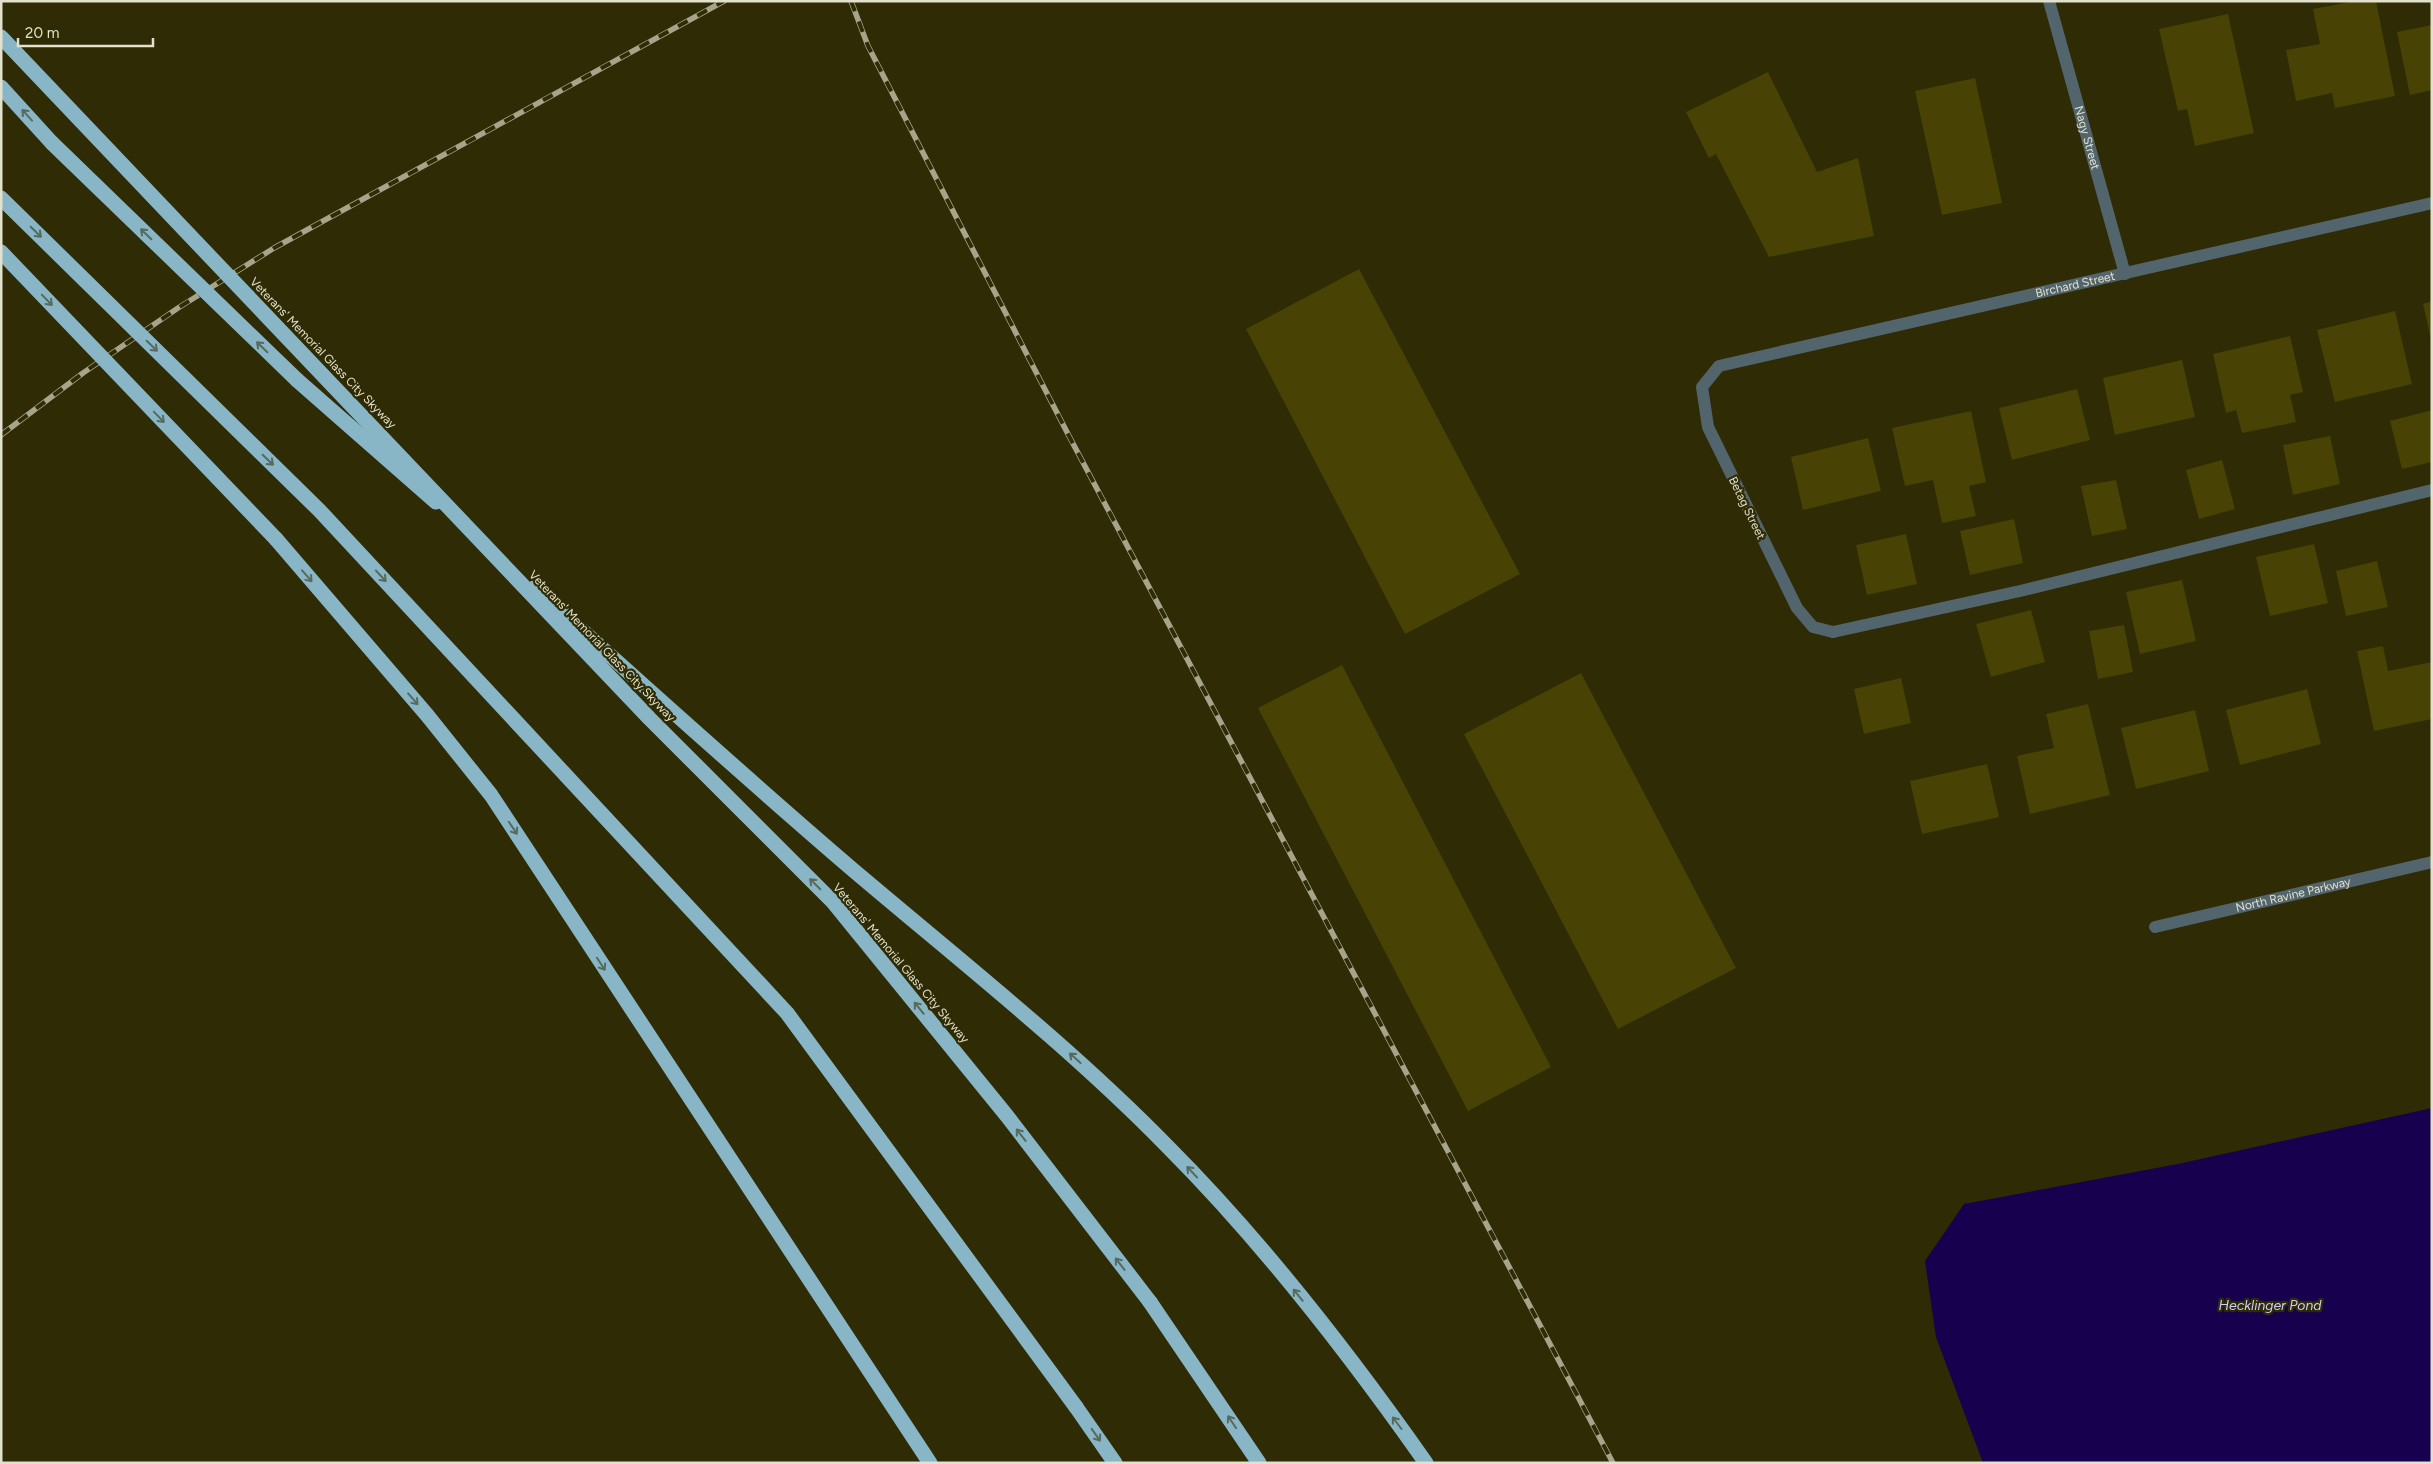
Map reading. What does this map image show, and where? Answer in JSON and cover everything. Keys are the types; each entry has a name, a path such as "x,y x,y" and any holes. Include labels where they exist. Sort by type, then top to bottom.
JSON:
{"highway":[{"name":"Veterans' Memorial Glass City Skyway","path":"1,37 650,719 833,902 1007,1116 1150,1302 1259,1463"},
{"path":"1,87 52,143 297,380 863,878 978,973 1108,1087 1228,1211 1335,1341 1426,1463"},
{"path":"1,198 319,510 787,1013 1116,1463"},
{"path":"1,252 276,540 427,715 490,795 930,1463"}],"street":[{"name":"Nagy Street","path":"2050,1 2125,274"},
{"name":"Birchard Street","path":"1719,366 2432,203"},
{"name":"Betag Street","path":"1719,366 1702,387 1708,427 1797,608 1814,627 1833,632 2020,591 2432,490"},
{"name":"North Ravine Parkway","path":"2155,927 2432,862"}],"water":[{"name":"Hecklinger Pond","path":"2432,1108 2432,1463 1983,1463 1936,1337 1925,1261 1964,1204 2178,1164"}],"building":[{"path":"2356,1 2376,1 2395,96 2335,108 2332,93 2296,101 2286,50 2320,44 2313,9"},
{"path":"2228,14 2254,133 2195,146 2187,109 2178,111 2159,29"},
{"path":"2432,25 2432,90 2410,95 2397,32"},
{"path":"1768,72 1817,172 1858,158 1874,236 1769,257 1716,154 1709,158 1686,112"},
{"path":"1975,78 2002,203 1942,215 1915,91"},
{"path":"1359,269 1520,574 1405,634 1246,329"},
{"path":"2432,301 2432,339 2431,339 2423,304"},
{"path":"2395,311 2412,384 2335,402 2317,330"},
{"path":"2290,336 2303,392 2290,395 2296,422 2242,433 2236,410 2226,413 2213,354"},
{"path":"2182,360 2195,417 2115,435 2103,378"},
{"path":"2077,389 2090,440 2012,460 1999,408"},
{"path":"2432,410 2432,462 2402,469 2390,421"},
{"path":"1971,411 1986,482 1969,486 1976,516 1942,523 1933,480 1905,486 1892,428"},
{"path":"2330,436 2340,484 2293,495 2283,445"},
{"path":"1868,438 1881,491 1803,510 1791,457"},
{"path":"2222,460 2235,509 2199,519 2186,470"},
{"path":"2116,480 2127,529 2092,536 2081,486"},
{"path":"2014,519 2023,563 1970,575 1960,531"},
{"path":"1906,534 1917,584 1867,595 1856,545"},
{"path":"2314,544 2328,603 2270,616 2256,557"},
{"path":"2377,561 2388,607 2346,616 2336,571"},
{"path":"2182,580 2196,641 2140,654 2126,592"},
{"path":"2031,610 2045,662 1991,677 1976,624"},
{"path":"2124,625 2133,672 2098,679 2089,631"},
{"path":"2383,646 2388,671 2432,662 2432,719 2374,731 2357,651"},
{"path":"1342,665 1551,1067 1468,1111 1258,708"},
{"path":"1581,673 1736,968 1618,1029 1464,734"},
{"path":"1901,678 1911,723 1864,734 1854,689"},
{"path":"2307,689 2321,744 2240,765 2226,710"},
{"path":"2088,704 2110,795 2030,814 2017,756 2054,748 2046,714"},
{"path":"2195,710 2209,771 2136,789 2121,728"},
{"path":"1987,764 1999,817 1922,834 1910,781"}],"railway":[{"path":"1,435 83,373 178,308 274,248 724,1"},
{"path":"851,1 868,46 1069,436 1613,1463"}]}
